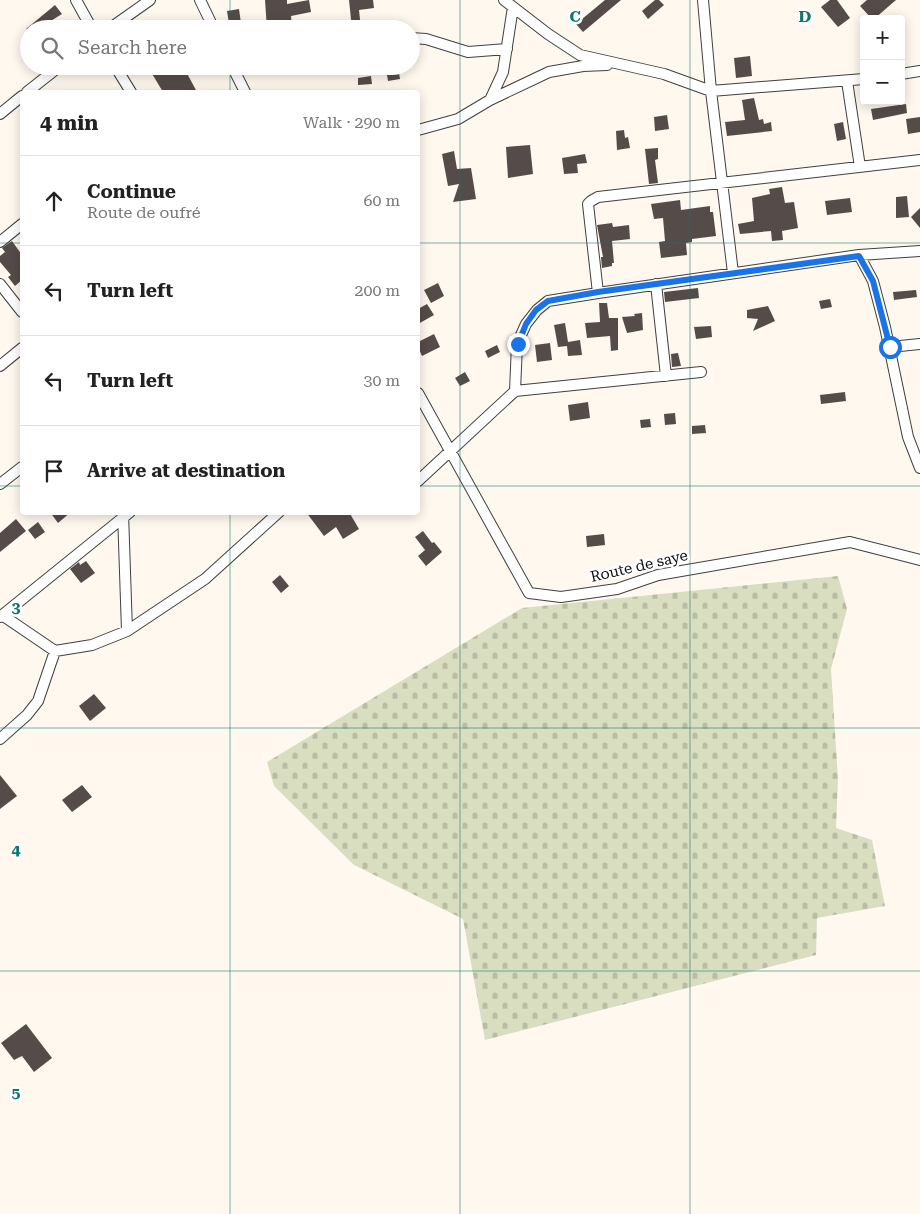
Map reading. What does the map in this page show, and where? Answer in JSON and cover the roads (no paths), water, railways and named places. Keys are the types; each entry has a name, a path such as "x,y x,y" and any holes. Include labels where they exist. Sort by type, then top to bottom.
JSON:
{"street":[{"path":"76,0 87,20"},
{"path":"122,20 150,0"},
{"path":"200,0 210,20"},
{"path":"504,0 548,34 580,54 664,74 711,91 860,79"},
{"path":"703,0 711,91 732,273"},
{"path":"490,100 503,72 513,7"},
{"path":"420,39 468,52 507,49"},
{"path":"420,129 458,118 490,100 549,72 583,66 616,64"},
{"path":"905,73 920,71"},
{"path":"30,90 49,75"},
{"path":"121,75 130,90"},
{"path":"236,75 244,90"},
{"path":"847,81 860,167"},
{"path":"0,114 20,98"},
{"path":"598,292 588,204 598,197 920,160"},
{"path":"0,242 20,226"},
{"path":"515,391 518,344 526,324 536,310 548,301 732,273 920,250"},
{"path":"859,256 873,281 890,347 908,437 920,468"},
{"path":"0,284 20,309"},
{"path":"656,284 666,376"},
{"path":"890,347 920,344"},
{"path":"0,366 20,350"},
{"path":"420,479 515,391 701,372"},
{"name":"Route de saye","path":"420,397 529,593 561,597 617,589 658,575 850,542 920,560"},
{"path":"0,484 20,469"},
{"path":"125,515 1,616 55,651 92,645 127,630 205,579 276,515"},
{"path":"126,515 127,630"},
{"path":"0,739 27,716 38,701 55,651"}]}
